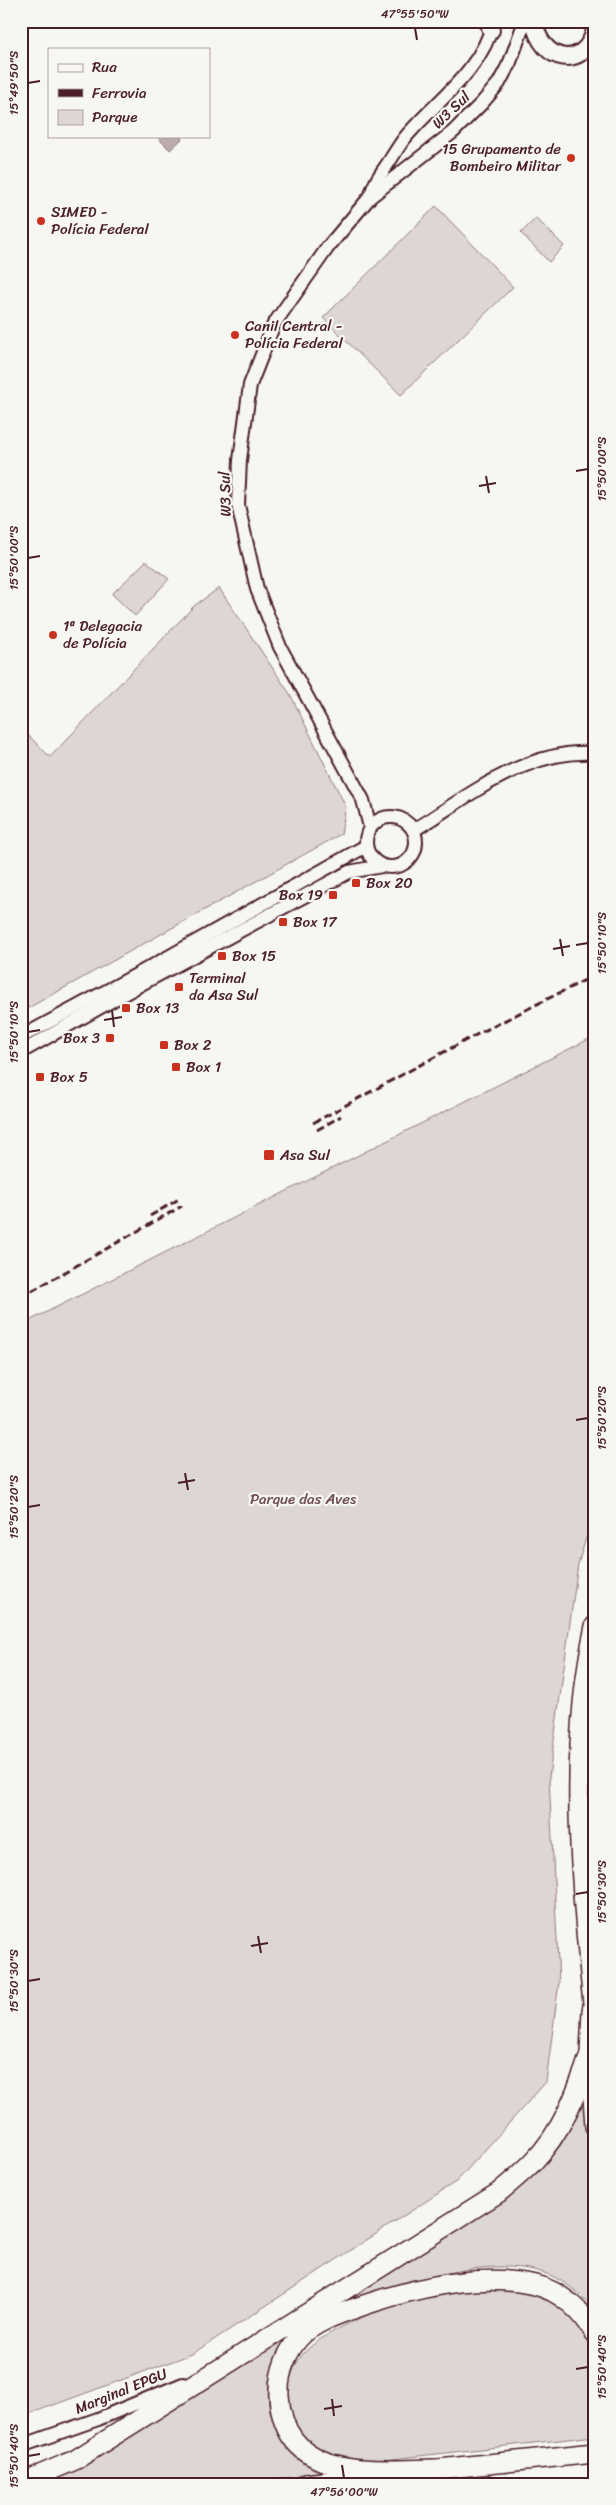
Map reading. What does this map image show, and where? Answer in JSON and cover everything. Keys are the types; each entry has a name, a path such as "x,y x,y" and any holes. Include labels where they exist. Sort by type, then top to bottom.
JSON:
{"highway":[{"path":"595,1626 589,1653 579,1745 582,1860 595,2022"},
{"path":"593,2004 590,2054 595,2126"},
{"path":"21,2483 75,2460 498,2193 533,2162 554,2135 574,2100 590,2054"},
{"path":"441,2469 359,2469 331,2465 304,2452 289,2434 280,2408 279,2384 283,2364 293,2346 303,2334 323,2320 380,2299 435,2286 464,2282 500,2281 536,2285 554,2292 576,2308 595,2334"},
{"path":"306,2484 595,2453"}],"main road":[{"path":"534,21 539,42 551,53 560,56 567,56 582,51 590,42 595,30"}],"street":[{"name":"W3 Sul","path":"370,827 363,800 280,647 257,588 238,505 238,486 250,385 258,359 274,324 309,272 370,197 453,132 482,103 498,83 510,62 525,21"},
{"name":"W3 Sul","path":"370,197 378,178 404,139 454,89 475,59 491,24"},
{"path":"414,830 524,763 574,751 595,753"},
{"name":"W3 Sul","path":"363,800 387,817"},
{"path":"21,1052 143,983 350,872 382,866 391,868 408,862 417,846 414,830 403,820 387,817 370,827 366,846 369,854 382,866"},
{"path":"21,1037 138,974 366,846"},
{"name":"Marginal EPGU","path":"21,2446 98,2419 231,2363"}],"green space":[{"path":"436,206 513,287 401,395 323,318"},
{"path":"536,218 564,246 549,262 521,233"},
{"path":"146,561 169,579 135,616 112,594"},
{"path":"219,588 290,694 346,807 341,834 21,1012 21,728 50,757 194,606"},
{"name":"Parque das Aves","path":"595,1036 595,1509 578,1564 549,1777 559,1982 546,2082 457,2181 192,2354 21,2417 21,1325"},
{"path":"588,2081 595,2204 595,2310 586,2300 554,2277 530,2269 503,2267 474,2269 413,2281 335,2307 508,2197 536,2174 562,2143"},
{"path":"496,2288 525,2291 550,2299 572,2314 589,2335 595,2349 595,2436 366,2462 346,2460 323,2452 303,2440 295,2430 290,2418 288,2405 290,2380 301,2356 315,2343 356,2320 391,2306 441,2294"},
{"path":"307,2324 276,2359 271,2372 269,2400 275,2427 289,2451 302,2462 323,2474 219,2484 40,2484"}],"shaded area":[{"path":"158,138 181,138 170,150"}],"railway":[{"path":"313,1123 468,1039 595,975"},
{"path":"317,1130 341,1116"},
{"path":"150,1216 179,1199"},
{"path":"21,1297 182,1206"}],"place":[{"name":"15 Grupamento de Bombeiro Militar","path":"571,158"},
{"name":"SIMED - Polícia Federal","path":"41,221"},
{"name":"Canil Central - Polícia Federal","path":"235,335"},
{"name":"1ª Delegacia de Polícia","path":"53,635"},
{"name":"Box 20","path":"356,883"},
{"name":"Box 19","path":"333,895"},
{"name":"Box 17","path":"283,922"},
{"name":"Box 15","path":"222,956"},
{"name":"Terminal da Asa Sul","path":"179,987"},
{"name":"Box 13","path":"126,1008"},
{"name":"Box 3","path":"110,1038"},
{"name":"Box 2","path":"164,1045"},
{"name":"Box 1","path":"176,1067"},
{"name":"Box 5","path":"40,1077"},
{"name":"Asa Sul","path":"269,1155"}]}
